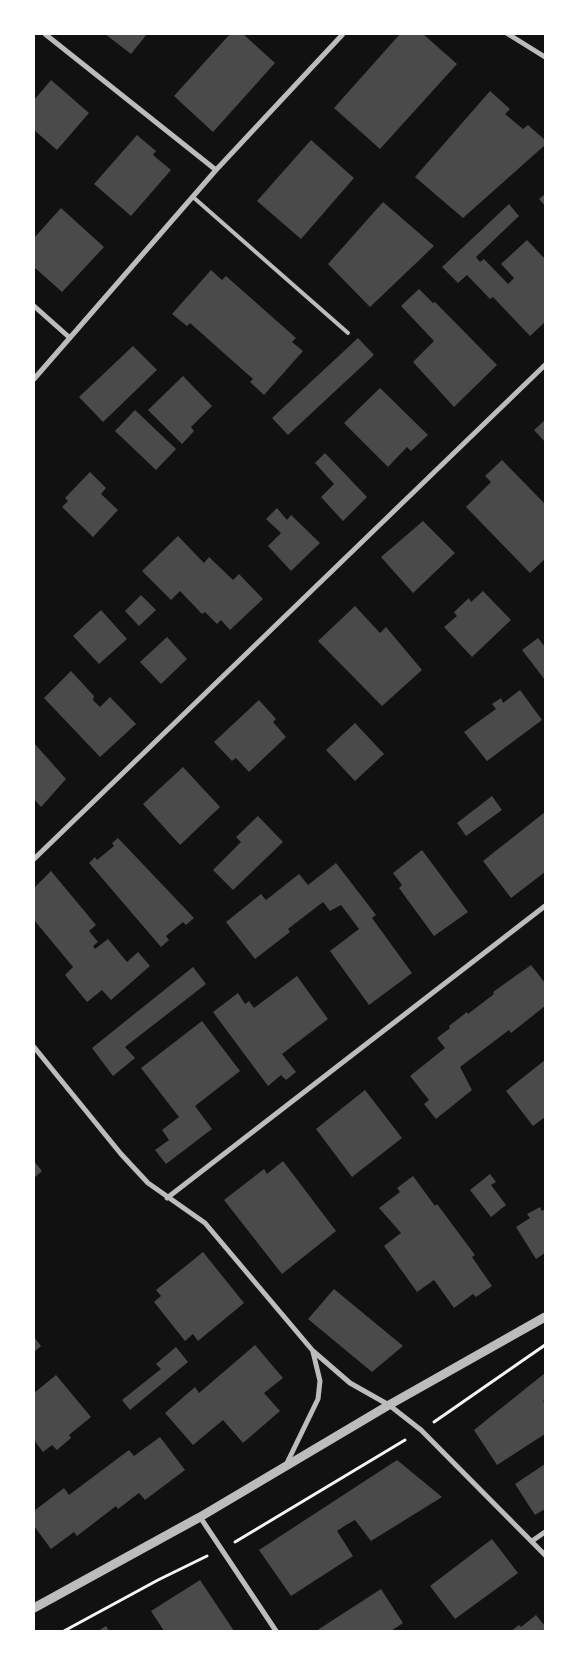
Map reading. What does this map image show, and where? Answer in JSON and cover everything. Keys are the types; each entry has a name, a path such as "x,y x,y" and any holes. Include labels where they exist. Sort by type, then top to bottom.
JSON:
{"street":[{"path":"45,34 216,170"},
{"path":"34,379 216,170 343,34"},
{"path":"508,34 545,57"},
{"path":"34,306 70,338"},
{"path":"34,859 545,365"},
{"path":"166,1198 545,906"},
{"path":"34,1047 120,1154 148,1183 166,1198 206,1223 313,1352 350,1383 389,1405 421,1430 545,1555"},
{"path":"34,1608 200,1517 389,1405 545,1317"},
{"path":"284,1468 318,1399 320,1381 313,1352"},
{"path":"200,1517 276,1631"},
{"path":"532,1540 545,1532"}],"lane":[{"path":"193,197 348,333"}],"path":[{"path":"64,1631 158,1580 221,1550 421,1430 545,1345"}],"building":[{"path":"105,34 147,34 131,54"},
{"path":"230,34 243,34 275,63 213,132 174,96"},
{"path":"400,34 423,34 457,64 380,149 334,108"},
{"path":"51,80 89,113 57,150 34,130 34,100"},
{"path":"490,91 510,109 505,114 523,129 528,125 545,140 545,145 463,218 415,177"},
{"path":"137,135 156,151 153,155 171,170 131,216 94,184"},
{"path":"311,140 354,178 301,239 257,201"},
{"path":"545,194 545,206 539,199"},
{"path":"383,202 434,246 370,307 328,264"},
{"path":"509,204 519,216 476,257 480,262 484,259 508,284 514,278 501,264 527,240 545,259 545,322 530,336 493,297 490,299 467,275 458,283 442,267"},
{"path":"61,208 104,247 62,292 34,267 34,238"},
{"path":"211,270 222,280 226,276 296,338 292,342 303,351 264,395 250,382 253,379 190,323 187,326 172,314"},
{"path":"419,289 433,303 435,302 497,365 454,407 413,362 434,341 401,306"},
{"path":"358,338 374,355 288,435 272,418"},
{"path":"133,346 157,370 103,422 79,397"},
{"path":"183,376 212,406 191,427 194,431 182,444 148,410"},
{"path":"380,388 428,435 411,451 407,447 388,467 344,423"},
{"path":"135,410 176,449 156,470 115,431"},
{"path":"545,420 545,442 534,430"},
{"path":"325,453 367,497 343,521 321,497 334,484 315,463"},
{"path":"502,460 545,504 545,559 530,573 466,507 491,482 485,476"},
{"path":"90,472 106,488 101,494 118,510 93,537 62,507 68,501 65,498"},
{"path":"277,508 287,520 291,515 320,543 291,571 268,546 281,533 266,519"},
{"path":"423,521 455,553 413,593 381,557"},
{"path":"178,536 204,563 209,557 233,580 239,574 263,599 230,630 221,620 217,624 205,612 202,614 180,591 171,600 142,571"},
{"path":"483,591 511,620 472,657 444,627 457,616 454,612 469,598 471,602"},
{"path":"141,595 156,610 139,626 125,611"},
{"path":"355,606 380,633 386,627 422,670 382,706 318,641"},
{"path":"101,610 127,639 99,664 73,636"},
{"path":"167,637 187,659 161,684 140,662"},
{"path":"538,638 545,647 545,680 522,650"},
{"path":"71,671 94,696 93,700 100,707 110,697 136,724 100,757 44,698"},
{"path":"520,690 542,720 487,761 464,732 496,709 492,704 501,698 503,703"},
{"path":"259,700 276,719 273,722 286,737 249,772 236,758 232,761 214,742"},
{"path":"355,723 384,754 355,781 326,750"},
{"path":"34,743 66,779 41,807 34,799"},
{"path":"183,767 220,807 180,845 143,804"},
{"path":"492,796 502,810 466,836 457,823"},
{"path":"545,812 545,872 511,898 483,861"},
{"path":"258,816 283,842 233,890 213,870 241,842 236,837"},
{"path":"118,838 194,918 186,925 183,922 166,936 169,940 161,947 89,863 95,857 97,860 114,846 112,843"},
{"path":"422,850 468,912 434,936 399,888 402,885 393,873"},
{"path":"336,863 376,915 372,918 412,973 369,1005 330,951 359,929 341,905 330,911 323,902 288,929 290,932 255,959 226,922 261,894 266,900 299,874 308,885"},
{"path":"51,871 96,925 89,931 98,942 93,946 95,949 108,939 127,962 138,952 150,966 111,1000 102,990 87,1002 65,975 73,967 34,920 34,888"},
{"path":"531,965 545,983 545,1006 511,1033 509,1030 460,1067 472,1090 436,1119 424,1104 429,1100 410,1076 445,1048 437,1038 450,1028 449,1026 467,1012 468,1014 494,994 493,992"},
{"path":"193,967 206,984 125,1047 135,1058 113,1076 92,1048"},
{"path":"297,976 328,1019 282,1054 296,1072 286,1080 281,1075 268,1086 213,1012 238,993 245,1004 249,1001 254,1008"},
{"path":"202,1021 240,1071 195,1106 212,1129 166,1164 155,1150 169,1140 162,1130 179,1117 141,1068"},
{"path":"545,1060 545,1117 533,1126 506,1091"},
{"path":"365,1090 402,1138 352,1177 316,1129"},
{"path":"34,1161 42,1171 34,1178"},
{"path":"283,1161 336,1231 282,1274 224,1200 264,1169 267,1174"},
{"path":"490,1174 496,1182 491,1185 506,1205 491,1217 470,1190"},
{"path":"413,1176 435,1206 437,1204 475,1255 472,1257 492,1286 476,1297 473,1294 454,1308 434,1280 417,1292 384,1246 401,1233 379,1208 400,1192 397,1188"},
{"path":"540,1207 542,1211 545,1209 545,1253 536,1259 516,1227 530,1218 527,1214"},
{"path":"203,1252 244,1303 198,1341 193,1334 185,1341 154,1302 161,1296 156,1290"},
{"path":"334,1289 403,1346 372,1372 308,1319"},
{"path":"34,1337 41,1346 34,1352"},
{"path":"255,1345 283,1378 264,1393 280,1411 243,1443 223,1420 193,1445 165,1413 195,1387 199,1393"},
{"path":"176,1347 188,1362 130,1410 122,1400 161,1369 156,1364"},
{"path":"545,1373 545,1400 543,1401 545,1404 545,1434 497,1465 474,1430"},
{"path":"56,1375 91,1417 69,1435 71,1438 57,1450 52,1445 43,1452 34,1440 34,1393"},
{"path":"160,1437 185,1470 145,1500 139,1493 118,1509 116,1506 77,1536 74,1532 51,1549 34,1526 34,1511 64,1488 69,1495 129,1450 134,1456"},
{"path":"397,1460 442,1497 371,1541 355,1520 346,1525 337,1531 353,1556 291,1596 259,1550"},
{"path":"545,1464 545,1509 535,1515 515,1484"},
{"path":"492,1539 518,1573 455,1619 430,1586"},
{"path":"200,1580 234,1631 164,1631 151,1611"},
{"path":"381,1589 403,1623 391,1631 316,1631"},
{"path":"536,1615 545,1626 545,1631 511,1631 519,1625 521,1627"},
{"path":"106,1626 109,1631 98,1631"}]}
